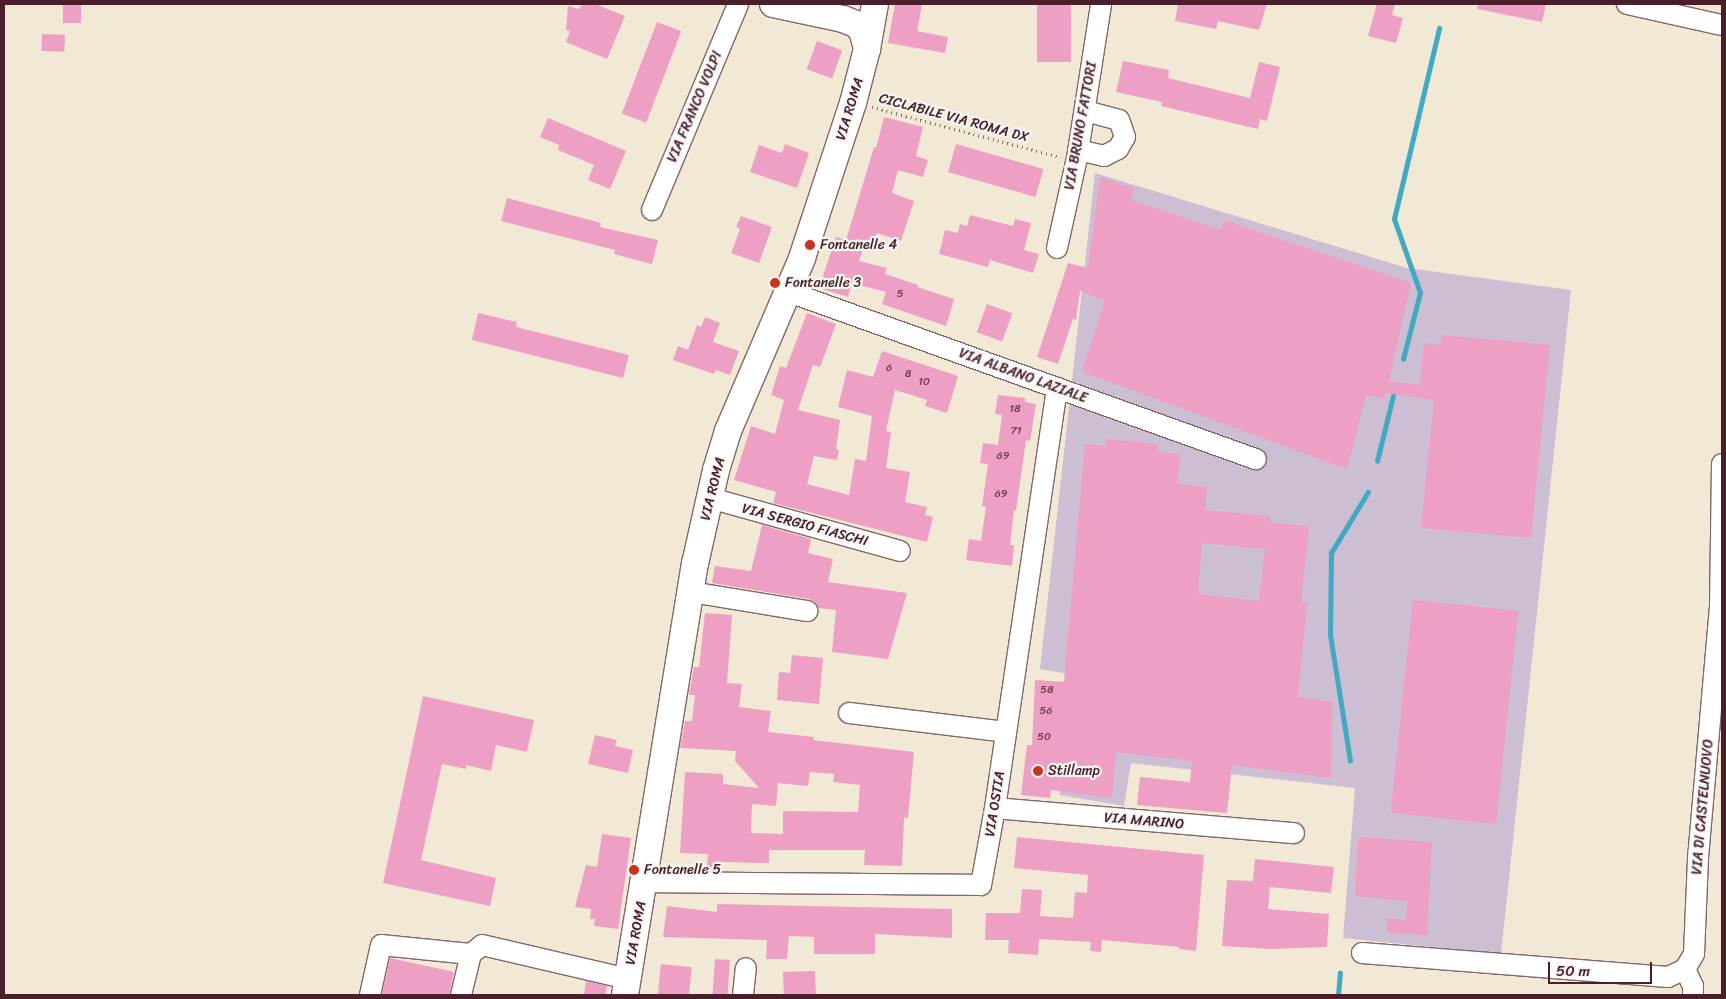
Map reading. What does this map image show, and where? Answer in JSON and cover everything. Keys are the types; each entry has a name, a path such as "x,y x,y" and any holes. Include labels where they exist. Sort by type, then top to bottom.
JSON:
{"main road":[{"path":"773,4 843,19 856,24 862,31 867,49"},
{"path":"843,19 862,14 874,4"},
{"name":"VIA ROMA","path":"626,987 645,882 691,592 710,498 728,431 789,292 853,103 867,49 874,4"}],"street":[{"name":"VIA FRANCO VOLPI","path":"652,210 738,4"},
{"name":"VIA BRUNO FATTORI","path":"1057,248 1069,154 1085,111 1101,4"},
{"path":"1627,4 1722,25"},
{"path":"1069,154 1104,156 1118,149 1125,137 1120,120 1085,111"},
{"name":"VIA ALBANO LAZIALE","path":"789,292 1256,459"},
{"name":"VIA OSTIA","path":"645,882 981,885 995,808 1057,388"},
{"name":"VIA DI CASTELNUOVO","path":"1685,969 1694,954 1698,858 1720,607 1722,464"},
{"name":"VIA SERGIO FIASCHI","path":"710,498 900,551"},
{"path":"691,592 807,611"},
{"path":"849,714 1006,732"},
{"name":"VIA MARINO","path":"995,808 1294,833"},
{"path":"370,995 381,945 470,954"},
{"path":"461,995 470,954 482,945 626,987"},
{"path":"1362,953 1668,977 1685,969 1693,986 1693,995"},
{"path":"743,995 746,968"}],"path":[{"name":"CICLABILE VIA ROMA DX","path":"864,105 1069,154"}],"shaded area":[{"path":"1095,173 1407,268 1571,290 1501,954 1343,938 1355,788 1131,763 1124,806 1060,795 1069,674 1040,669"}],"building":[{"path":"63,4 81,4 81,23 63,23"},
{"path":"582,4 595,4 625,16 607,59 566,42 570,31 566,30 568,6 579,9"},
{"path":"895,4 922,5 917,31 948,37 945,53 888,43"},
{"path":"1037,4 1071,4 1071,62 1037,62"},
{"path":"1178,4 1267,4 1259,30 1218,21 1216,29 1175,21"},
{"path":"1377,4 1395,4 1392,15 1403,18 1396,43 1368,36"},
{"path":"1478,4 1546,4 1542,22 1477,9"},
{"path":"657,22 681,31 646,123 622,113"},
{"path":"42,34 65,35 64,52 41,51"},
{"path":"817,41 842,50 832,78 807,69"},
{"path":"1123,61 1169,70 1168,78 1250,98 1259,62 1280,67 1267,121 1260,119 1258,129 1161,106 1162,102 1116,92"},
{"path":"884,117 923,127 916,156 928,160 923,177 898,170 892,193 914,201 901,241 877,233 874,242 866,240 859,261 887,268 885,274 954,299 946,326 882,304 886,292 852,283 848,297 819,288 836,237 846,240 874,147 876,148"},
{"path":"548,118 626,151 610,189 588,180 594,165 558,150 559,145 540,137"},
{"path":"785,144 809,153 797,188 750,172 759,145 782,153"},
{"path":"956,144 1043,169 1035,197 948,172"},
{"path":"1100,177 1135,189 1130,200 1221,230 1224,220 1411,283 1389,381 1420,385 1424,343 1440,345 1442,335 1550,345 1531,538 1421,528 1434,400 1386,393 1385,399 1366,395 1347,469 1082,372 1105,301 1080,291 1076,320 1073,319 1058,364 1037,357 1068,263 1088,268"},
{"path":"507,198 601,223 600,227 658,240 652,264 614,254 615,250 501,221"},
{"path":"970,215 1013,226 1015,219 1031,223 1024,250 1039,254 1033,273 990,260 988,267 939,254 945,230 958,233 960,224 967,226"},
{"path":"741,216 772,227 759,263 731,253 740,229 736,227"},
{"path":"987,304 1012,313 1002,341 977,332"},
{"path":"478,313 517,322 516,327 629,355 623,378 472,340"},
{"path":"807,313 836,324 820,367 813,365 798,410 840,420 836,449 839,450 837,460 814,456 807,484 849,495 855,459 866,461 872,416 838,407 847,370 873,377 882,351 958,376 947,413 925,406 927,400 895,390 886,431 891,432 886,468 910,472 905,502 927,507 925,515 933,517 927,542 773,503 776,492 734,480 751,426 775,434 784,400 771,395 780,366 786,368"},
{"path":"705,317 720,323 713,342 739,351 730,375 716,370 714,374 673,360 678,346 688,350 697,325 701,327"},
{"path":"998,395 1025,398 1025,402 1036,404 1030,441 1026,440 1016,511 1014,510 1010,545 1014,545 1012,566 966,560 969,539 981,541 986,507 982,506 988,464 980,463 983,443 998,445 1002,415 995,414"},
{"path":"1106,439 1158,444 1157,452 1180,454 1178,484 1207,487 1205,510 1270,516 1270,523 1309,526 1301,603 1307,603 1298,697 1332,702 1331,778 1232,765 1227,813 1137,805 1140,777 1190,782 1192,761 1116,752 1112,798 1051,790 1050,798 1021,795 1027,745 1032,745 1035,680 1064,682 1085,444 1106,446","holes":["1202,543 1265,549 1259,601 1198,594"]},
{"path":"762,525 811,539 808,553 833,559 828,582 907,593 888,659 832,652 836,610 818,608 815,602 809,599 712,583 715,566 751,571"},
{"path":"1413,600 1518,611 1496,824 1391,813"},
{"path":"705,613 732,615 727,683 742,684 739,707 771,711 768,732 814,737 813,740 914,752 908,818 904,817 902,866 864,865 865,850 769,850 769,863 719,862 718,868 707,867 708,854 680,853 685,772 723,774 723,784 759,788 735,761 736,751 680,748 685,721 692,721 695,695 689,695 694,667 699,667","holes":["810,772 834,774 833,782 860,785 858,812 783,811 783,834 751,833 752,804 776,806 778,783 808,786"]},
{"path":"792,655 823,658 819,704 777,700 779,672 790,673"},
{"path":"423,696 534,720 527,752 496,745 491,771 466,765 466,769 442,764 421,860 496,878 490,906 383,883"},
{"path":"595,735 617,740 615,746 633,750 628,773 588,764"},
{"path":"602,834 631,838 618,929 594,926 595,919 590,919 591,909 575,907 586,865 597,867"},
{"path":"1017,837 1204,855 1196,951 1179,949 1179,947 1102,940 1101,952 1090,951 1091,942 1039,939 1038,955 1008,953 1009,940 985,940 986,913 1020,913 1022,889 1042,890 1040,916 1073,918 1075,892 1087,893 1088,875 1014,868"},
{"path":"1358,837 1432,842 1427,935 1387,933 1387,918 1406,920 1408,901 1355,896"},
{"path":"1255,859 1334,867 1331,893 1270,887 1268,909 1329,914 1327,947 1271,949 1222,946 1227,880 1253,881"},
{"path":"717,904 952,909 952,938 875,934 875,954 814,954 814,937 789,936 787,959 766,959 767,940 663,937 667,906 717,912"},
{"path":"390,958 454,972 449,995 382,995"},
{"path":"715,959 730,960 728,995 712,995"},
{"path":"661,964 692,967 689,995 658,995"},
{"path":"815,971 816,995 784,995 783,972"},
{"path":"586,981 607,986 605,995 584,995"}],"waterway":[{"path":"1403,359 1420,293 1394,219 1439,28"},
{"path":"1377,461 1393,396"},
{"path":"1350,761 1330,635 1331,553 1368,492"},
{"path":"1338,995 1340,973"}],"place":[{"name":"Fontanelle 4","path":"810,245"},
{"name":"Fontanelle 3","path":"775,283"},
{"name":"Stillamp","path":"1038,771"},
{"name":"Fontanelle 5","path":"634,870"}]}
